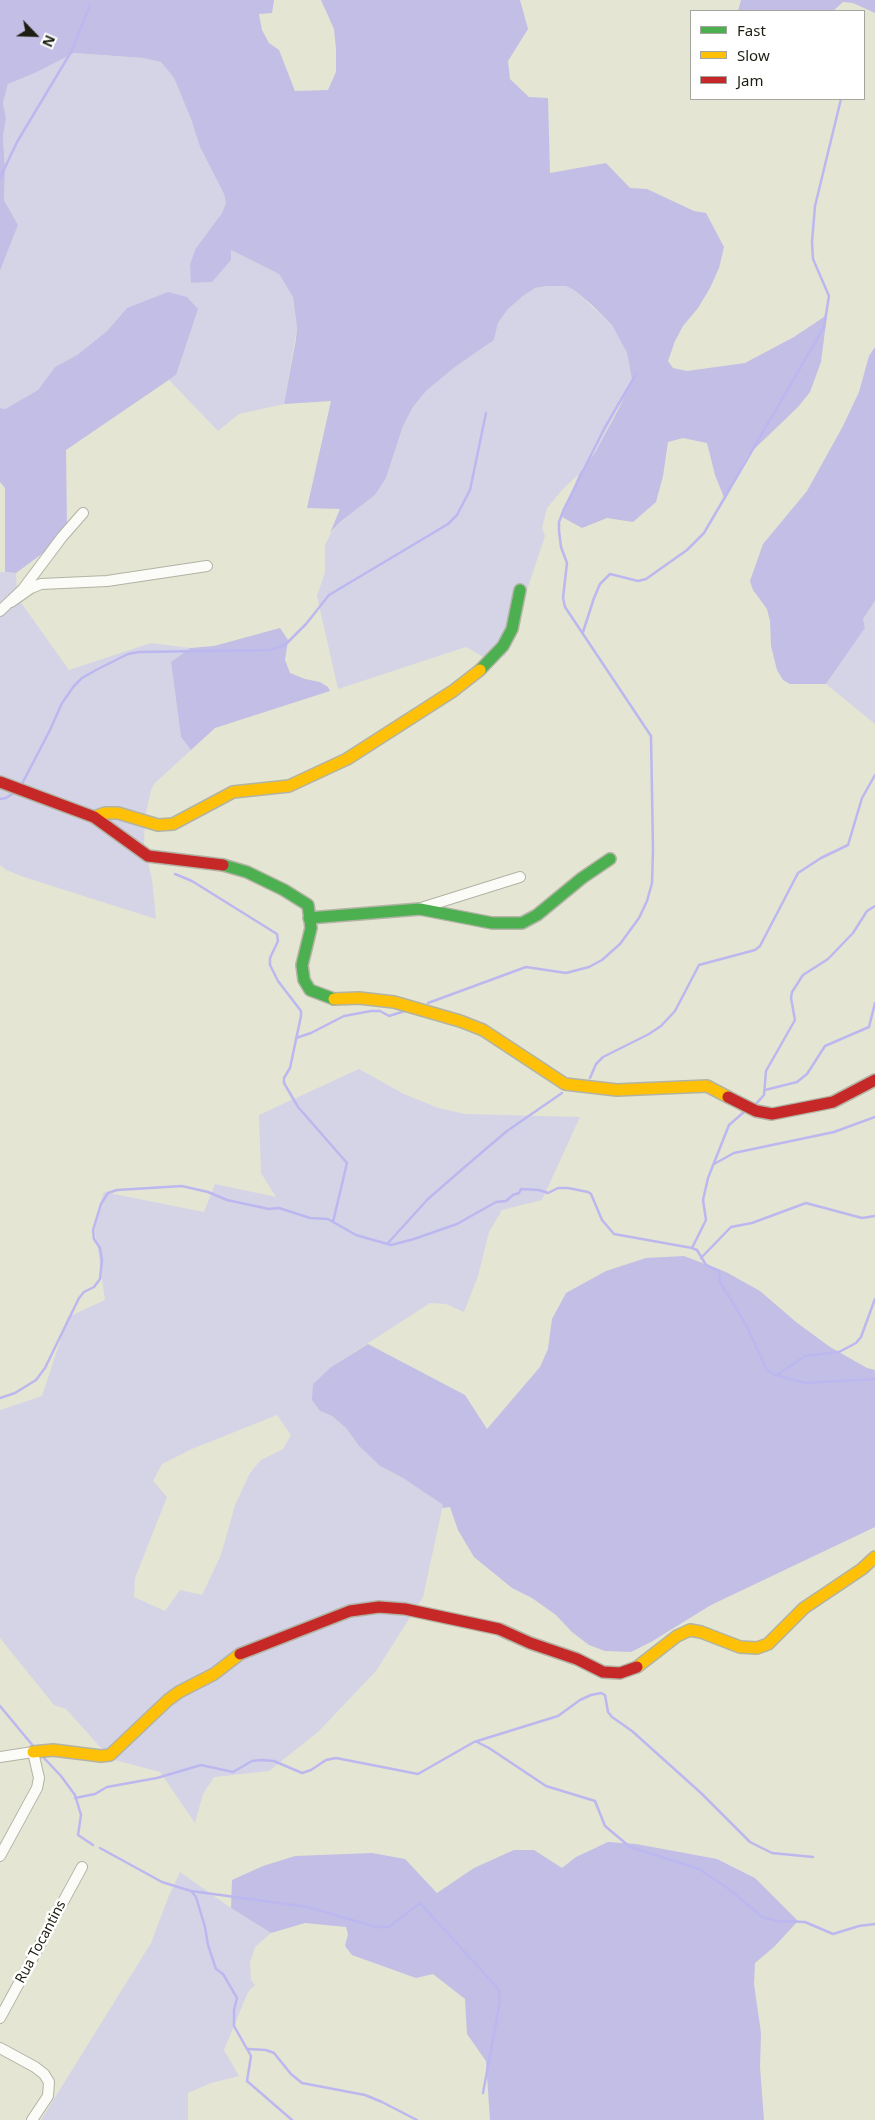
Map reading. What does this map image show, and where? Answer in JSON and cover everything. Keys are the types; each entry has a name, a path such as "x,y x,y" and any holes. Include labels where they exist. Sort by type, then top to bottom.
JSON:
{"street":[{"path":"11,602 83,513"},
{"path":"0,611 31,588 41,584 107,581 207,566"},
{"path":"94,817 106,813 118,813 158,825 166,825 179,822 233,792 279,788 310,778 347,759 453,691 485,666 503,646 512,629 520,590"},
{"path":"0,782 94,817 148,856 218,864 254,876 284,890 308,905 311,928 302,965 304,980 310,990 333,999 359,998 394,1002 460,1021 483,1030 565,1084 617,1090 707,1086 756,1111 772,1114 833,1102 875,1080"},
{"path":"420,909 492,923 522,923 537,915 582,878 610,859"},
{"path":"309,918 420,909 520,877"},
{"path":"0,1757 53,1750 101,1756 110,1755 168,1700 179,1692 214,1674 238,1655 350,1611 395,1608 477,1623 577,1659 603,1672 620,1672 641,1665 677,1636 690,1630 701,1632 740,1647 758,1648 768,1644 804,1608 862,1570 875,1557"},
{"path":"0,1856 37,1788 39,1778 33,1752"},
{"name":"Rua Tocantins","path":"0,2018 82,1867"},
{"path":"0,2048 35,2067 47,2078 50,2089 45,2101 32,2120"}],"shaded area":[{"path":"0,0 274,0 272,13 259,14 262,30 269,43 279,50 295,91 328,90 336,72 334,29 321,0 520,0 528,29 508,61 510,79 529,97 548,98 550,173 606,163 630,188 647,189 694,211 706,213 724,247 719,268 710,288 698,308 683,326 675,341 668,361 673,368 687,371 745,363 794,337 827,315 821,362 810,392 798,407 747,456 725,500 715,475 707,443 683,438 668,442 663,476 656,502 633,522 607,518 582,528 562,517 579,474 596,451 632,380 627,353 612,325 574,290 566,286 535,288 508,309 498,323 494,340 455,367 426,391 413,407 403,426 386,478 375,495 340,522 330,533 340,509 307,508 331,401 284,404 297,328 293,297 279,274 231,250 231,260 212,282 191,283 190,264 196,248 222,213 226,203 224,194 200,147 174,78 161,62 143,58 74,53 35,73 8,84 3,103 6,118 3,137 4,200 18,225 0,271"},
{"path":"741,0 875,0 875,13 853,3 843,2 834,10 738,10"},
{"path":"74,53 143,58 161,62 174,78 200,147 224,194 226,203 222,213 196,248 191,283 212,282 231,250 279,274 293,297 297,328 284,404 239,414 218,431 169,380 176,375 127,308 107,331 77,355 55,367 38,390 5,409 0,408 0,271 18,225 4,200 3,137 6,118 3,103 8,84 35,73"},
{"path":"566,286 574,290 612,325 627,353 632,380 596,451 580,473 547,508 542,528 545,536 505,656 487,659 466,647 338,689 317,596 325,572 325,545 330,535 340,522 375,495 386,478 403,426 413,407 426,391 455,367 494,340 498,323 508,309 535,288"},
{"path":"168,292 187,297 198,309 176,375 66,450 67,529 54,545 16,573 5,572 5,488 0,482 0,408 5,409 38,390 55,367 77,355 107,331 127,308"},
{"path":"875,347 875,601 863,619 865,628 826,684 790,684 783,680 777,670 771,646 770,621 767,609 753,590 750,581 763,544 807,491 843,426 859,392 869,356"},
{"path":"0,572 16,573 17,597 69,670 151,643 190,648 171,662 181,737 191,750 155,783 151,790 145,817 144,843 152,880 156,919 24,877 6,870 0,865"},
{"path":"875,601 875,724 826,684 865,628 863,619"},
{"path":"280,628 288,640 285,660 290,673 320,682 328,687 330,691 215,728 191,750 181,737 171,662 190,648 214,646"},
{"path":"359,1069 404,1094 438,1108 466,1114 580,1117 542,1200 502,1210 489,1232 478,1276 464,1312 446,1304 430,1303 331,1367 313,1384 313,1401 320,1411 332,1416 346,1428 359,1446 380,1466 403,1478 443,1505 423,1597 376,1671 318,1732 269,1771 214,1777 203,1794 195,1823 160,1772 111,1759 66,1709 54,1705 0,1638 0,1410 42,1396 68,1317 105,1300 94,1223 104,1192 204,1212 215,1184 276,1197 261,1173 259,1115","holes":["277,1415 291,1435 283,1449 261,1460 250,1473 235,1505 221,1555 202,1595 180,1590 165,1611 134,1597 135,1578 167,1497 153,1481 162,1464 192,1449"]},
{"path":"684,1256 726,1272 760,1291 796,1322 830,1347 867,1368 875,1370 875,1527 711,1605 651,1642 631,1652 605,1651 589,1645 572,1632 556,1615 532,1598 512,1588 474,1557 458,1530 450,1507 442,1508 443,1505 403,1478 380,1466 359,1446 346,1428 332,1416 320,1411 312,1400 313,1384 331,1367 368,1344 465,1395 487,1429 540,1367 548,1349 552,1319 566,1293 606,1271 646,1258"},
{"path":"608,1842 636,1844 717,1859 755,1878 798,1921 774,1947 755,1963 754,1984 761,2033 760,2067 764,2120 490,2120 486,2061 467,2034 465,1999 433,1974 416,1978 352,1955 345,1946 348,1934 346,1927 305,1923 271,1933 231,1908 232,1880 263,1866 295,1856 372,1853 405,1859 437,1893 474,1868 514,1850 534,1850 562,1868 576,1857"},
{"path":"180,1872 231,1908 271,1933 255,1947 250,1963 251,1980 255,1985 248,1992 224,2050 239,2076 211,2083 188,2093 188,2120 41,2120 151,1943"}],"waterway":[{"path":"0,178 17,142 71,52 90,5"},
{"path":"583,632 600,584 610,574 638,581 646,579 687,550 704,533 824,327 829,296 813,259 812,242 815,206 841,100"},
{"path":"428,1003 526,967 566,973 589,967 602,960 620,944 639,918 647,901 652,883 653,850 651,736 565,607 563,598 567,563 561,547 559,531 559,522 564,509 604,429 636,374"},
{"path":"23,782 62,703 82,678 128,654 139,652 270,650 285,645 306,624 329,595 448,524 457,515 470,490 486,413"},
{"path":"590,1078 596,1064 603,1057 661,1026 675,1011 699,965 755,950 760,946 798,873 821,858 848,845 862,798 875,775"},
{"path":"0,799 6,798 15,792"},
{"path":"175,874 192,881 277,934 278,941 270,958 270,965 278,981 301,1011 290,1068 284,1078 284,1083 298,1107 347,1163 333,1222"},
{"path":"755,1105 764,1095 766,1071 795,1020 791,998 792,992 803,975 828,959 853,933 867,911 875,906"},
{"path":"765,1090 797,1082 807,1074 825,1046 869,1027 875,1003"},
{"path":"296,1038 311,1033 344,1016 371,1011 380,1011 389,1016 405,1011"},
{"path":"388,1243 428,1199 474,1159 507,1131 562,1093"},
{"path":"692,1248 706,1220 703,1200 708,1178 729,1125 744,1112"},
{"path":"714,1164 734,1153 834,1132 875,1117"},
{"path":"0,1398 15,1393 36,1380 45,1368 79,1298 84,1292 94,1287 100,1279 102,1260 100,1248 94,1239 93,1230 101,1204 108,1193 117,1190 182,1186 208,1192 227,1200 269,1209 279,1208 310,1218 328,1219 356,1235 391,1245 457,1224 496,1202 506,1201 519,1193 521,1189 539,1190 548,1193 558,1188 568,1188 588,1192 591,1194 602,1220 614,1234 692,1248 697,1250 706,1265 719,1271 720,1282 745,1323 767,1370 775,1375 806,1383 875,1379"},
{"path":"701,1258 731,1227 752,1223 806,1203 862,1218 875,1216"},
{"path":"777,1375 805,1356 839,1352 856,1343 861,1337 875,1299"},
{"path":"75,1798 95,1794 107,1787 157,1778 201,1765 233,1772 252,1761 261,1760 274,1761 302,1773 311,1770 326,1760 336,1758 418,1774 474,1742 558,1716 580,1700 601,1693 605,1695 608,1712 612,1717 632,1731 701,1793 750,1842 772,1853 813,1857"},
{"path":"0,1706 34,1747"},
{"path":"477,1742 546,1786 595,1801 605,1826 630,1847 699,1869 729,1889 762,1917 777,1921 805,1922 833,1934 859,1926 875,1924"},
{"path":"43,1757 61,1776 75,1795 81,1815 78,1835 93,1845"},
{"path":"100,1848 162,1882 191,1891 308,1907 376,1927 389,1927 420,1903 499,1991 500,2001 483,2093"},
{"path":"192,1892 196,1897 216,1969 223,1974 237,1998 234,2010 234,2026 251,2056 247,2081 292,2120"},
{"path":"248,2049 266,2050 274,2053 291,2074 302,2083 365,2095 417,2120"}],"traffic: fast":[{"path":"480,670 503,646 512,629 520,590"},
{"path":"309,918 420,909 492,923 522,923 537,915 582,878 610,859"},
{"path":"223,865 247,872 284,890 308,905 311,928 302,965 304,980 310,990 334,999"}],"traffic: slow":[{"path":"94,817 105,813 118,813 158,825 173,824 233,792 289,786 347,759 453,691 480,670"},
{"path":"334,999 359,998 394,1002 460,1021 483,1030 565,1084 617,1090 707,1086 728,1097"},
{"path":"637,1667 677,1636 690,1630 701,1632 740,1647 757,1648 768,1644 804,1608 862,1569 875,1557"},
{"path":"33,1752 53,1750 101,1756 110,1755 168,1700 179,1692 214,1674 240,1654"}],"traffic: jam":[{"path":"0,782 94,817 148,856 223,865"},
{"path":"728,1097 756,1111 772,1114 833,1102 875,1080"},
{"path":"240,1654 350,1611 379,1607 405,1609 499,1629 530,1643 577,1659 603,1672 620,1673 637,1667"}]}
